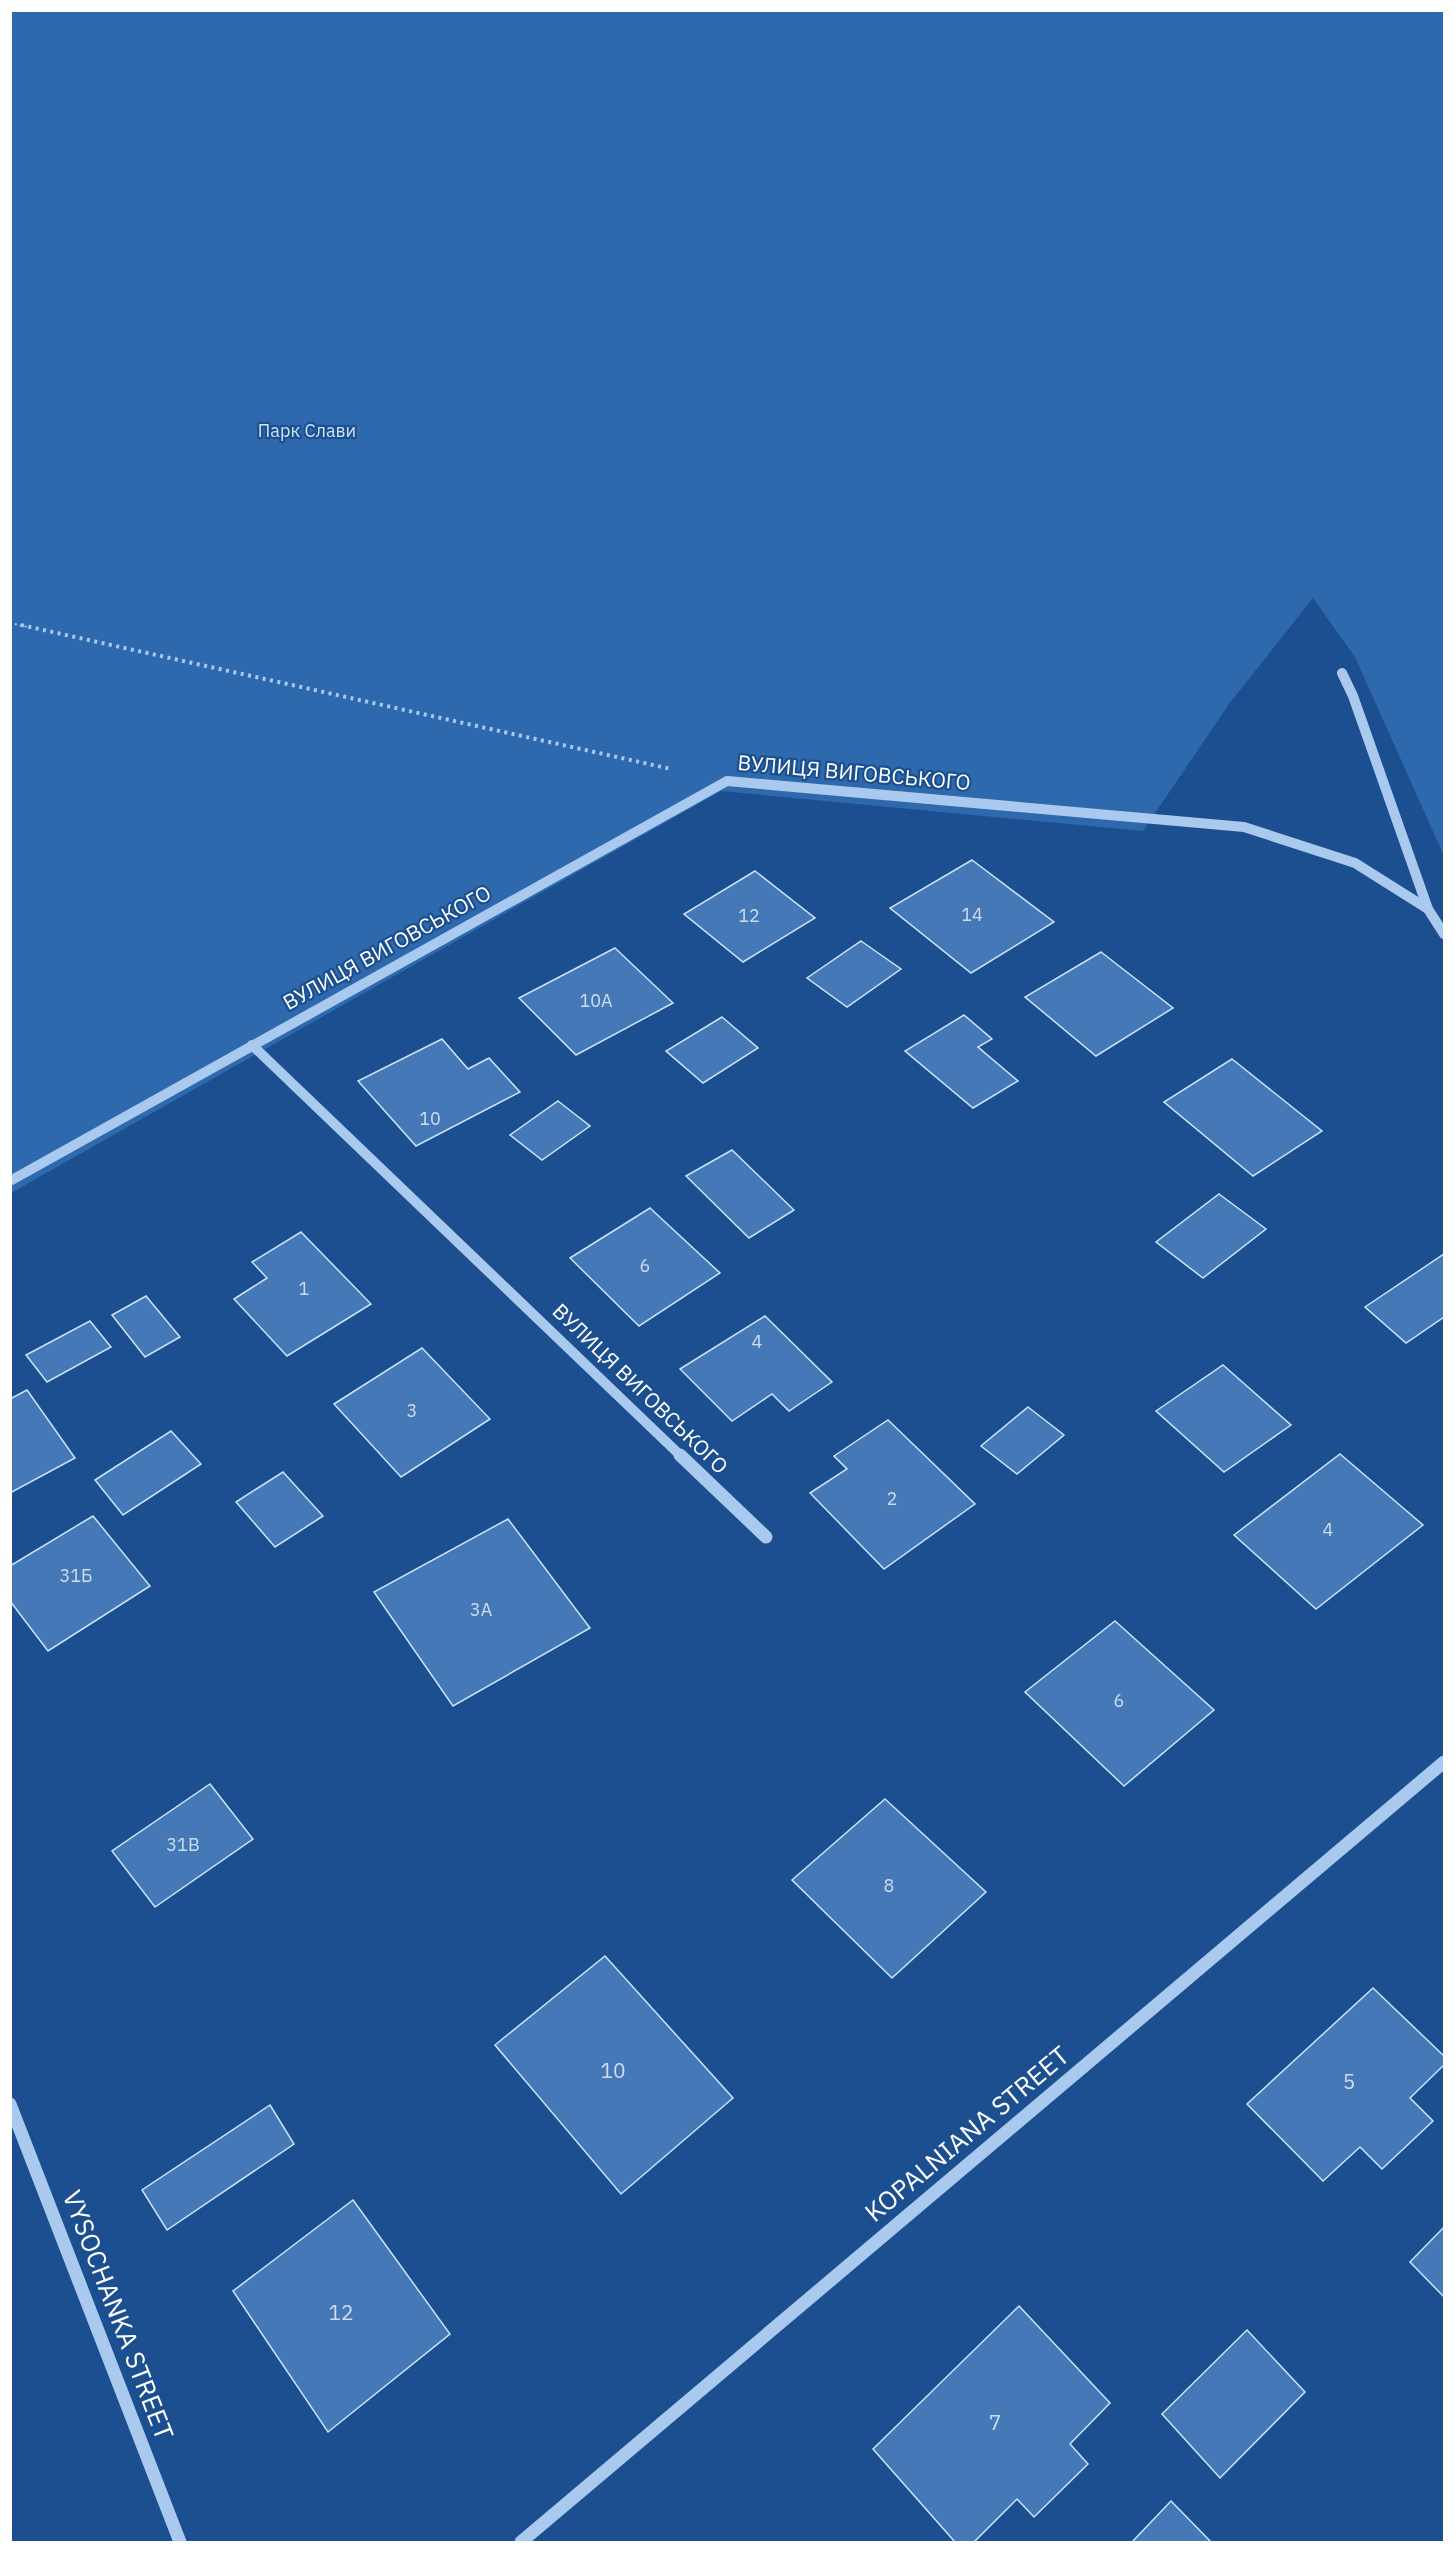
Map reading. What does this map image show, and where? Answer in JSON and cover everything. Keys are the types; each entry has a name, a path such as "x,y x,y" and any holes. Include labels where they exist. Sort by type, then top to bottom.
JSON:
{"street":[{"name":"ВУЛИЦЯ ВИГОВСЬКОГО","path":"1342,673 1353,696 1428,909 1444,934"},
{"name":"ВУЛИЦЯ ВИГОВСЬКОГО","path":"10,1181 727,781 1244,827 1355,863 1428,909"},
{"name":"ВУЛИЦЯ ВИГОВСЬКОГО","path":"252,1045 766,1537"},
{"name":"KOPALNIANA STREET","path":"522,2542 1444,1762"},
{"name":"VYSOCHANKA STREET","path":"10,2104 180,2542"}],"path":[{"path":"10,623 727,781"}],"green space":[{"name":"Парк Слави","path":"11,11 1444,11 1444,856 1355,657 1313,598 1229,704 1143,831 721,791 11,1193"}],"building":[{"path":"972,860 1054,922 971,973 890,908"},
{"path":"755,871 815,918 743,962 684,914"},
{"path":"861,941 901,969 847,1007 807,978"},
{"path":"615,948 673,1003 576,1055 519,998"},
{"path":"1101,952 1173,1008 1096,1056 1025,997"},
{"path":"964,1015 992,1039 978,1047 1018,1081 973,1108 905,1051"},
{"path":"722,1017 758,1048 703,1083 666,1051"},
{"path":"442,1039 468,1069 489,1058 520,1092 416,1146 358,1081"},
{"path":"1232,1059 1322,1131 1253,1176 1164,1102"},
{"path":"558,1101 590,1126 542,1160 510,1135"},
{"path":"732,1150 794,1210 749,1238 686,1176"},
{"path":"1219,1194 1266,1229 1203,1278 1156,1242"},
{"path":"650,1208 720,1273 639,1326 570,1258"},
{"path":"301,1232 371,1304 287,1356 234,1299 267,1278 252,1262"},
{"path":"1444,1254 1444,1317 1406,1343 1365,1307"},
{"path":"146,1296 180,1337 145,1357 112,1315"},
{"path":"765,1316 832,1382 789,1411 772,1394 732,1421 680,1369"},
{"path":"90,1321 111,1347 47,1382 26,1355"},
{"path":"422,1348 490,1419 401,1477 334,1404"},
{"path":"1223,1365 1291,1425 1224,1472 1156,1411"},
{"path":"27,1390 75,1458 10,1493 10,1399"},
{"path":"1028,1407 1064,1435 1017,1474 981,1446"},
{"path":"888,1420 975,1504 884,1569 810,1493 847,1469 834,1456"},
{"path":"171,1431 201,1464 123,1515 95,1480"},
{"path":"1340,1454 1423,1525 1316,1609 1234,1535"},
{"path":"283,1472 323,1516 275,1547 236,1502"},
{"path":"93,1516 150,1586 48,1651 10,1601 10,1566"},
{"path":"508,1519 590,1628 453,1706 374,1592"},
{"path":"1115,1621 1214,1710 1124,1786 1025,1692"},
{"path":"210,1784 253,1839 155,1907 112,1851"},
{"path":"885,1799 986,1892 892,1978 792,1880"},
{"path":"605,1956 733,2098 621,2194 495,2045"},
{"path":"1373,1988 1444,2056 1444,2065 1410,2098 1433,2121 1382,2169 1360,2147 1323,2181 1247,2104"},
{"path":"270,2105 294,2144 167,2230 142,2190"},
{"path":"353,2200 450,2334 328,2432 233,2291"},
{"path":"1444,2227 1444,2297 1410,2262"},
{"path":"1019,2306 1110,2403 1070,2444 1088,2464 1034,2517 1017,2499 974,2542 955,2542 873,2449"},
{"path":"1247,2330 1305,2392 1220,2478 1162,2414"},
{"path":"1171,2501 1211,2542 1132,2542"}]}
